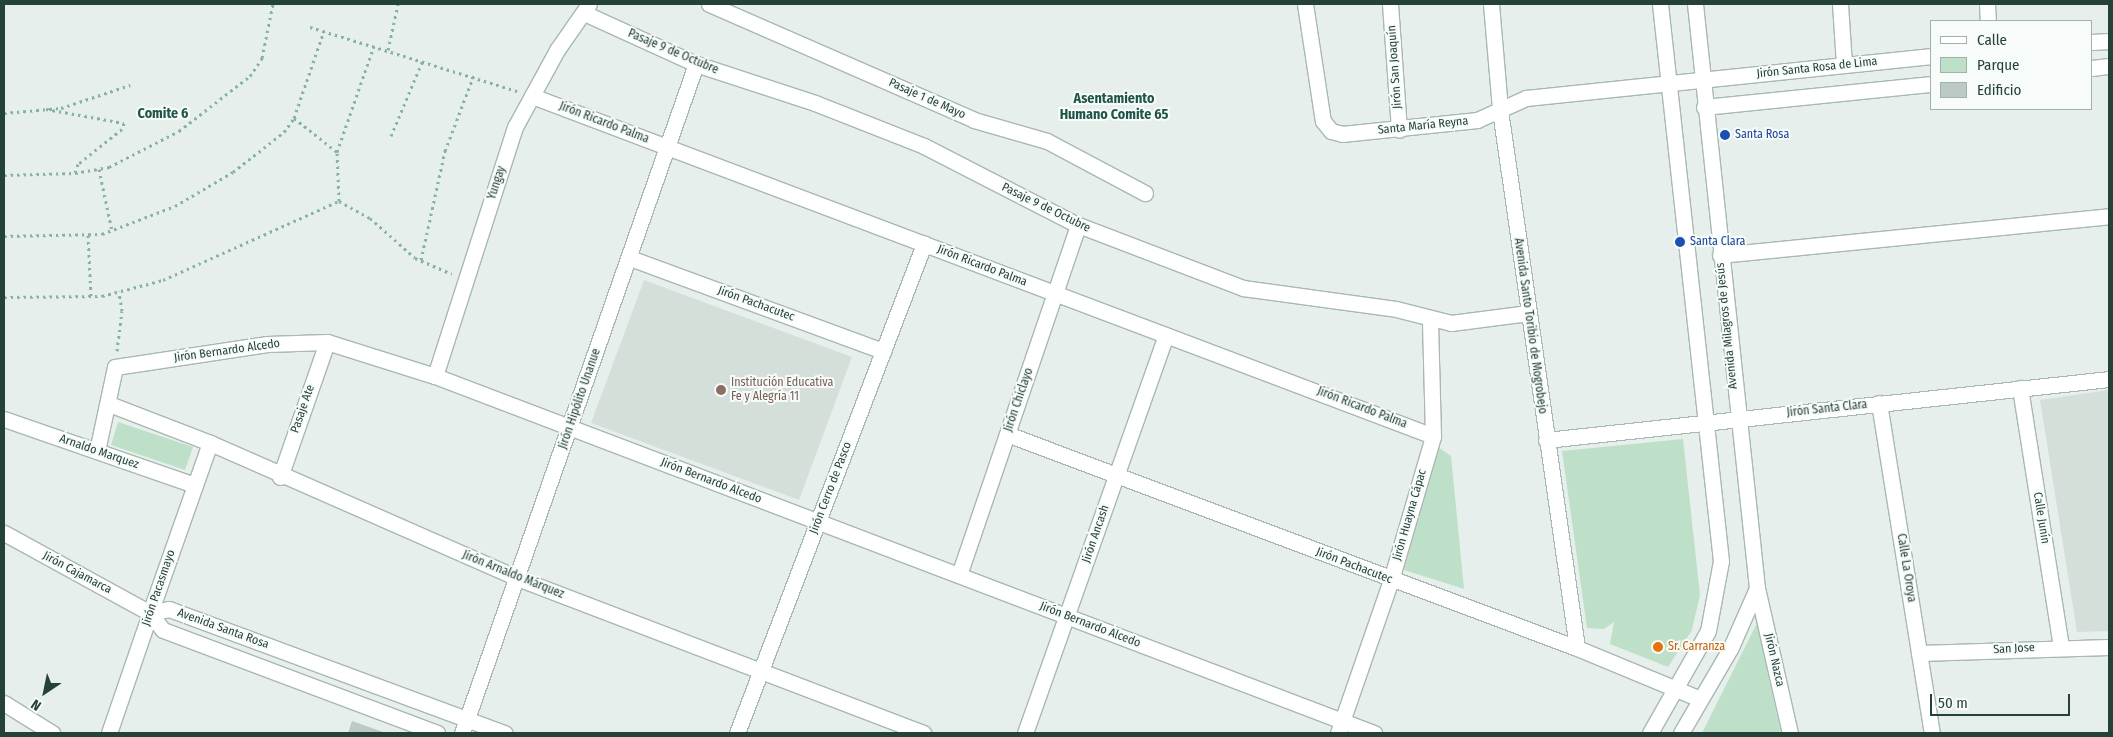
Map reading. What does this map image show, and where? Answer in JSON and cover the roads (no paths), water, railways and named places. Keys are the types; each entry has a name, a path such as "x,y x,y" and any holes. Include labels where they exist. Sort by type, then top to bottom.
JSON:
{"street":[{"name":"Pasaje 1 de Mayo","path":"709,4 974,120 1046,141 1145,193"},
{"name":"Santa María Reyna","path":"1305,4 1323,121 1331,131 1342,134 1399,130 1477,120 1526,98 1702,79"},
{"name":"Jirón San Joaquín","path":"1390,4 1399,130"},
{"name":"Avenida Santo Toribio de Mogrobejo","path":"1492,4 1500,110 1577,648"},
{"path":"1650,733 1672,688 1708,631 1718,593 1721,561 1667,82 1660,4"},
{"name":"Avenida Milagros de Jesús","path":"1681,733 1745,616 1757,588 1704,107 1695,4"},
{"path":"1840,4 1844,65"},
{"path":"1987,4 1988,20"},
{"name":"Pasaje 9 de Octubre","path":"587,8 696,64 815,103 924,146 1078,226 1243,288 1451,323 1528,313"},
{"name":"Yungay","path":"435,376 515,127 532,96 587,8"},
{"path":"2093,42 2109,41"},
{"name":"Jirón Santa Rosa de Lima","path":"1702,79 1930,56"},
{"name":"Jirón Hipólito Unanue","path":"462,733 669,148 696,64"},
{"path":"2093,68 2109,66"},
{"path":"1704,107 1930,84"},
{"name":"Jirón Ricardo Palma","path":"532,96 1433,436"},
{"path":"1720,255 2109,216"},
{"name":"Jirón Chiclayo","path":"959,575 1078,226"},
{"name":"Jirón Cerro de Pasco","path":"737,733 924,244"},
{"name":"Jirón Pachacutec","path":"630,258 883,351"},
{"name":"Jirón Huayna Cápac","path":"1340,727 1391,580 1433,436 1430,318"},
{"name":"Jirón Ancash","path":"1025,733 1166,335"},
{"name":"Jirón Bernardo Alcedo","path":"109,404 115,367 266,344 327,342 435,376 818,521 1066,616 1340,727 1374,733"},
{"name":"Pasaje Ate","path":"280,477 327,342"},
{"name":"Jirón Santa Clara","path":"1546,440 2109,379"},
{"name":"Calle Junín","path":"2020,388 2061,647"},
{"name":"Calle La Oroya","path":"1879,403 1932,733"},
{"path":"97,451 109,404"},
{"name":"Jirón Arnaldo Márquez","path":"109,404 210,443 280,477 517,578 923,733"},
{"name":"Arnaldo Marquez","path":"4,419 195,485"},
{"name":"Jirón Pachacutec","path":"1007,434 1391,580 1577,648 1700,699"},
{"name":"Jirón Pacasmayo","path":"109,733 210,443"},
{"name":"Jirón Cajamarca","path":"4,533 150,613"},
{"name":"Jirón Nazca","path":"1757,588 1790,733"},
{"name":"Avenida Santa Rosa","path":"437,733 163,630 150,613 169,610 505,733"},
{"name":"San Jose","path":"1919,653 2061,647 2109,647"},
{"path":"4,703 52,733"}],"place":[{"name":"Santa Rosa","path":"1725,135"},
{"name":"Santa Clara","path":"1680,242"},
{"name":"Institución Educativa Fe y Alegría 11","path":"721,390"},
{"name":"Sr. Carranza","path":"1658,647"}],"district":[{"name":"Asentamiento Humano Comite 65","path":"1114,108"},
{"name":"Comite 6","path":"163,114"}]}
